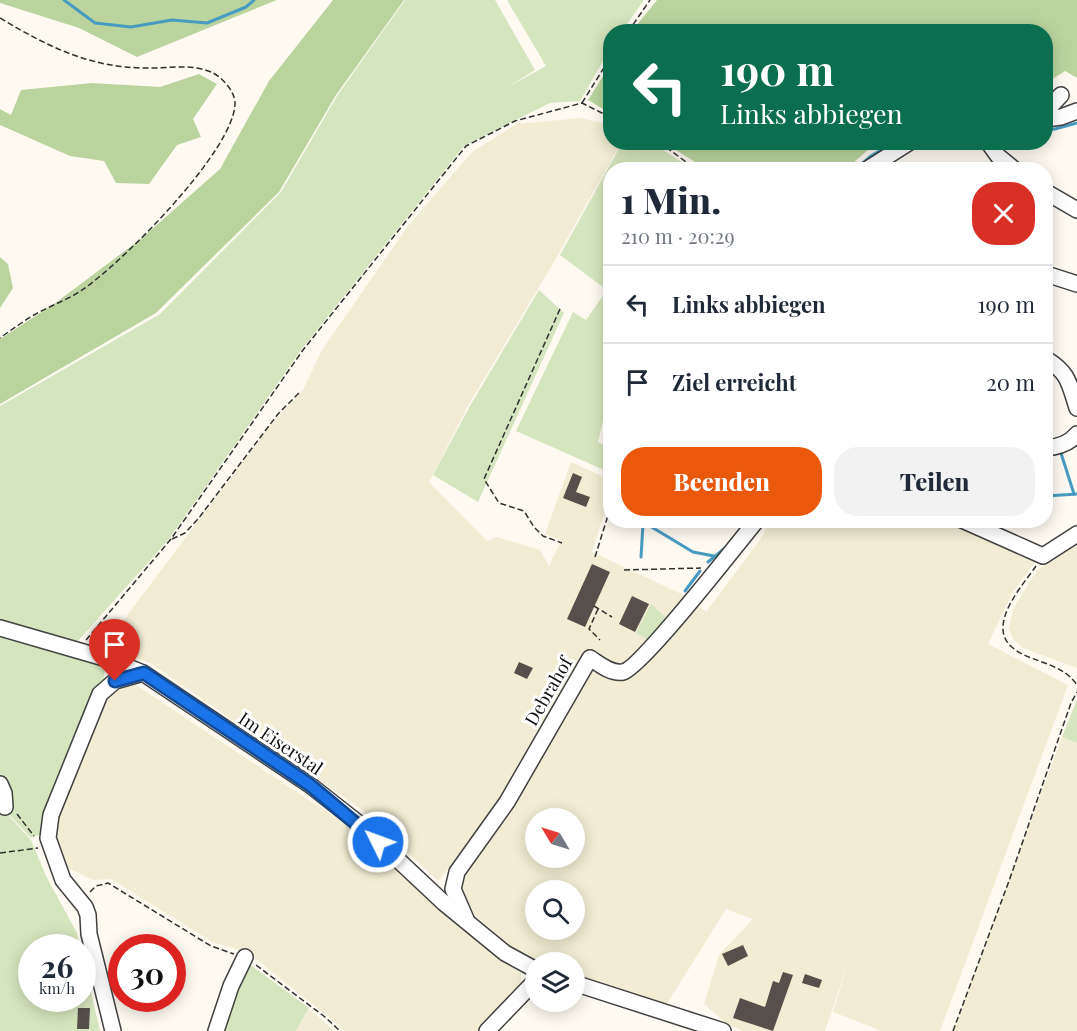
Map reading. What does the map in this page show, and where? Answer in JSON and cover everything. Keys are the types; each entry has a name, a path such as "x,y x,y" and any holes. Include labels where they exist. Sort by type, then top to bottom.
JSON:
{"street":[{"path":"1053,104 1061,95"},
{"path":"1053,118 1077,111"},
{"path":"879,162 897,150"},
{"path":"994,150 1005,162"},
{"path":"1053,196 1077,210"},
{"path":"1053,276 1077,284"},
{"path":"1053,364 1068,376 1077,408"},
{"path":"1053,447 1068,443 1077,434"},
{"name":"Debrahof","path":"466,921 453,889 457,872 507,802 590,658 616,672 624,672 632,668 652,648 750,528"},
{"path":"980,528 1043,556 1077,534"},
{"name":"Im Eiserstal","path":"0,628 135,668 144,673 310,785 362,826 466,921 505,953 525,964"},
{"path":"113,1031 85,907 63,880 50,846 47,830 100,694 115,681 144,673"},
{"path":"216,1031 231,986 245,957"},
{"path":"585,987 723,1031"},
{"path":"488,1031 525,992"}],"path":[{"path":"633,24 648,1"},
{"path":"0,18 64,52 93,63 142,68 196,67 213,72 231,90 235,103 229,124 210,160 176,200 111,267 82,291 34,315 0,338"},
{"path":"582,104 603,70"},
{"path":"76,651 171,540 303,350 466,146 515,121 582,104 603,114"},
{"path":"670,150 686,162"},
{"path":"560,309 484,479 499,503 524,511 543,536 562,543"},
{"path":"171,540 185,533 198,519 278,414 300,392"},
{"path":"595,557 604,528"},
{"path":"1043,556 1006,614 1003,624 1004,637 1011,647 1022,654 1063,670 1077,685"},
{"path":"624,570 717,567"},
{"path":"594,606 612,617"},
{"path":"598,609 589,629 600,640"},
{"path":"953,1031 1009,881 1071,703 1077,692"},
{"path":"3,794 28,830 50,846"},
{"path":"0,853 50,846"},
{"path":"85,907 88,894 96,886 108,883 211,946 245,957 325,1017 340,1031"}],"shaded area":[{"path":"581,118 603,123 603,150 617,150 610,162 603,162 603,175 468,406 429,482 487,541 497,537 540,550 549,566 561,541 545,534 571,462 603,477 603,518 592,552 688,597 706,612 767,528 959,528 1037,559 1013,592 988,644 1068,685 940,1031 882,1031 833,1012 850,957 825,1031 744,1031 727,1024 704,1004 719,955 753,919 726,909 665,1007 585,979 585,952 525,953 509,945 475,915 459,883 513,805 504,801 438,881 364,811 150,663 104,646 272,423 303,390 322,350 408,226 472,152 517,124"},
{"path":"1077,540 1077,668 1023,648 1013,639 1009,629 1013,609 1036,572 1051,558"},
{"path":"136,685 357,832 503,961 521,974 521,985 478,1031 344,1031 247,952 212,942 111,879 93,880 66,867 51,830 109,691"},
{"path":"1062,737 1077,743 1077,1031 953,1031"},
{"path":"309,1009 320,1018 334,1031 296,1031"}],"green space":[{"path":"0,0 277,0 137,57 79,28 0,3"},
{"path":"333,0 404,0 336,95 279,192 156,313 0,404 0,339 54,304 142,238 220,169 269,81"},
{"path":"405,0 495,0 535,70 508,87 546,66 507,0 644,0 627,24 603,24 603,61 580,101 550,103 464,146 301,350 169,539 77,642 0,621 0,406 160,314 281,192 337,96"},
{"path":"657,0 1077,0 1077,78 1065,71 1053,79 1053,24 638,24"},
{"path":"199,74 217,84 193,119 201,137 177,145 149,184 116,183 104,161 70,156 0,125 0,109 11,115 21,90 92,83 160,87"},
{"path":"603,76 603,109 588,100"},
{"path":"618,150 664,150 682,162 611,162"},
{"path":"676,150 868,150 854,162 695,162"},
{"path":"603,177 603,287 560,255"},
{"path":"0,257 8,264 13,288 0,308"},
{"path":"539,290 564,313 478,502 433,475 470,406"},
{"path":"603,296 603,421 598,442 603,444 603,470 516,431 573,312 586,320"},
{"path":"651,604 668,620 651,641 636,633"},
{"path":"0,634 105,664 103,685 43,833 31,838 0,805"},
{"path":"1077,699 1077,743 1062,737"},
{"path":"0,806 31,840 46,876 77,934 18,934 18,1012 96,1012 100,1031 0,1031"},
{"path":"248,963 309,1008 296,1031 221,1031"}],"building":[{"path":"573,473 582,477 576,492 590,497 586,507 563,498"},
{"path":"592,564 610,572 585,627 567,619"},
{"path":"632,596 649,604 635,632 619,624"},
{"path":"519,662 533,668 527,679 514,673"},
{"path":"743,945 748,956 728,966 722,954"},
{"path":"783,972 793,975 773,1031 733,1018 740,998 765,1007 773,981 779,983"},
{"path":"805,974 822,980 819,988 802,983"},
{"path":"78,1012 90,1012 89,1029 77,1029"}],"waterway":[{"path":"64,0 95,23 131,27 172,20 207,23 246,7 254,0"},
{"path":"1053,129 1077,123"},
{"path":"864,162 881,150"},
{"path":"1060,450 1074,494"},
{"path":"1053,496 1077,494"},
{"path":"641,557 643,528"},
{"path":"653,528 693,552 714,556"},
{"path":"708,562 725,548"},
{"path":"685,591 700,571"}],"route":[{"path":"115,681 144,673 310,785 362,826 378,842"}]}
